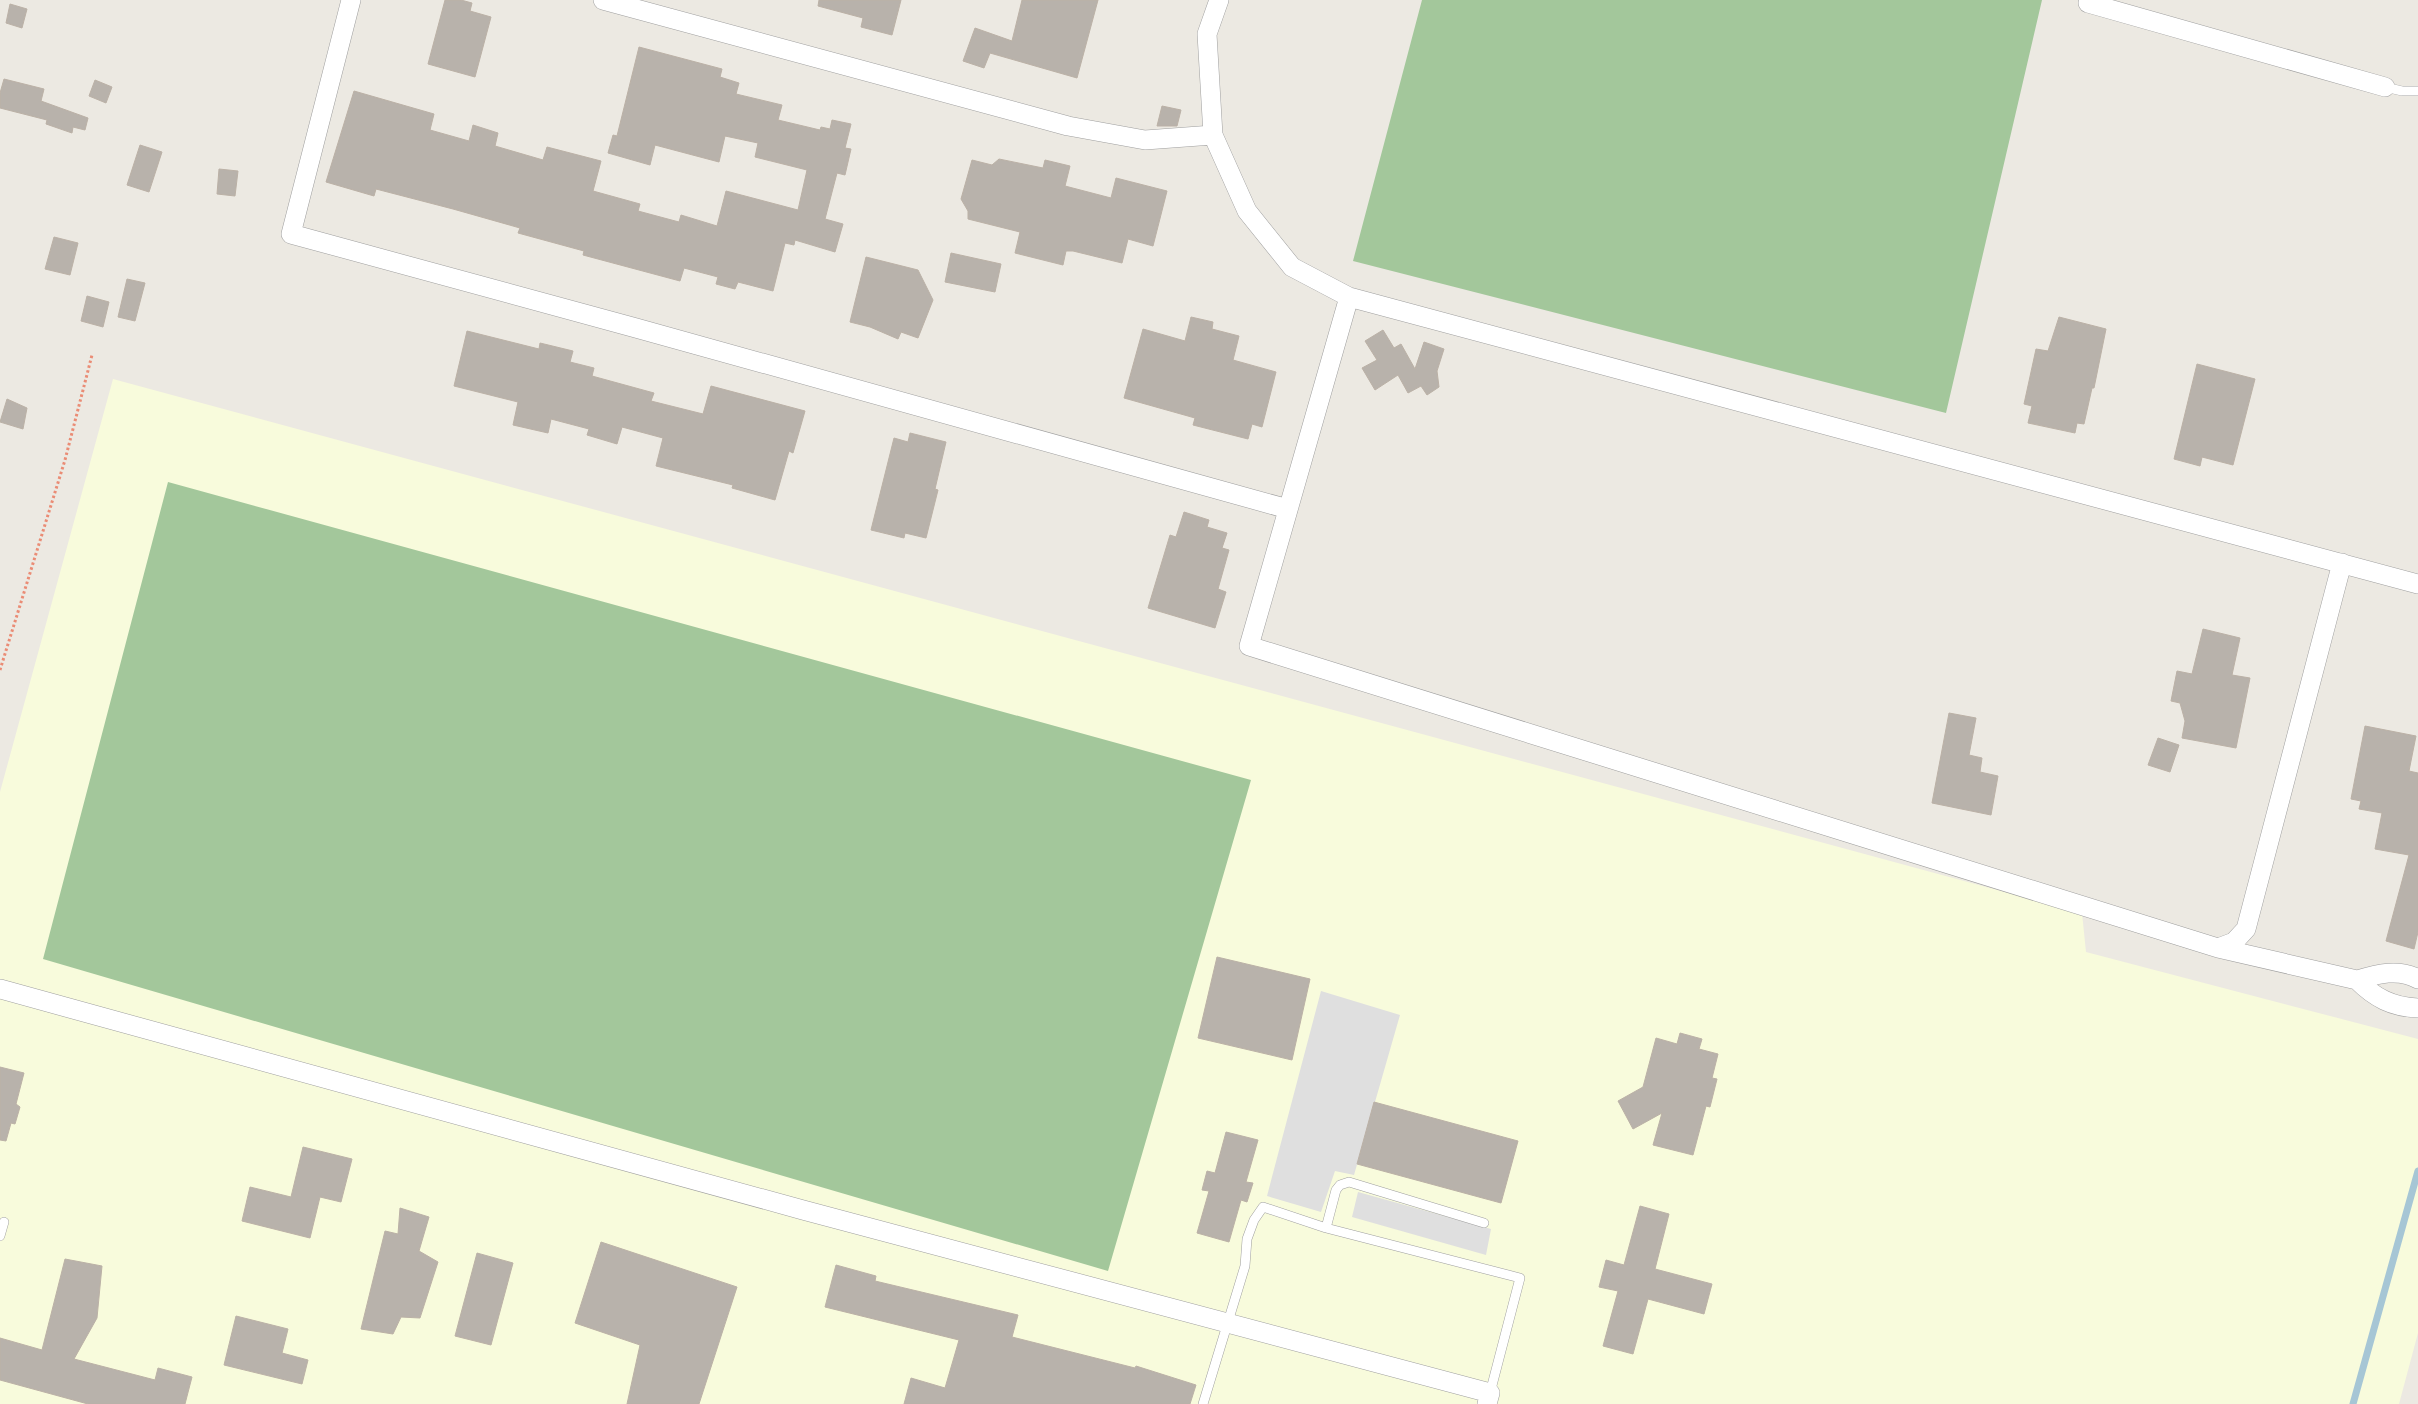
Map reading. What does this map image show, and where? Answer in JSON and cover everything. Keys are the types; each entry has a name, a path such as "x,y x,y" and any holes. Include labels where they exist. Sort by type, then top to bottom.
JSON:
{"street":[{"path":"351,0 291,234 646,330 1288,509"},
{"path":"603,0 1068,126 1145,140 1213,134"},
{"path":"1219,0 1207,34 1213,134 1247,211 1292,267 1349,297 2418,584"},
{"path":"2089,0 2088,3 2385,87"},
{"path":"1349,297 1249,646 2218,948 2357,980 2378,974 2408,973 2418,979"},
{"path":"2218,948 2234,942 2246,929 2342,563"},
{"path":"2357,980 2373,996 2400,1007 2418,1008"},
{"path":"0,989 803,1210 1227,1323 1488,1398"}],"lane":[{"path":"2385,87 2402,91 2418,91"},
{"path":"1326,1228 1336,1190 1340,1185 1349,1182 1484,1223"},
{"path":"1203,1404 1245,1266 1247,1239 1254,1220 1263,1207 1326,1228 1520,1278 1488,1398"},
{"path":"0,1236 4,1222"}],"path":[{"path":"0,670 66,460 92,355"}],"shaded area":[{"path":"113,379 2082,913 2086,952 2418,1039 2418,1333 2399,1404 0,1404 0,792"},
{"path":"1321,991 1400,1015 1354,1175 1335,1171 1321,1212 1267,1196"},
{"path":"1358,1192 1491,1229 1486,1255 1352,1217"}],"green space":[{"path":"1422,0 2042,0 1946,413 1353,261"},
{"path":"168,482 1251,780 1108,1271 43,959"}],"building":[{"path":"445,0 461,0 472,3 470,11 491,17 475,77 428,64"},
{"path":"819,0 901,0 892,35 861,27 863,18 818,6"},
{"path":"1022,0 1098,0 1077,78 990,53 984,68 963,61 975,28 1012,41"},
{"path":"10,4 27,9 22,28 6,23"},
{"path":"639,47 722,69 720,77 739,83 736,94 782,105 778,120 820,130 821,127 830,129 832,120 851,124 845,148 851,149 845,175 837,173 825,219 843,224 835,252 795,240 794,245 785,243 773,291 738,282 735,289 716,284 718,277 684,268 680,281 583,255 584,251 518,233 520,228 453,209 376,189 374,196 326,182 354,91 434,114 430,130 469,141 473,125 498,133 495,146 543,160 547,147 601,161 593,191 640,204 638,211 679,222 681,215 717,226 726,191 798,210 807,170 755,157 758,143 725,136 719,162 655,145 650,165 608,153 613,135 617,136"},
{"path":"4,79 44,89 41,101 88,118 85,130 73,127 72,133 46,124 47,120 0,108 0,93"},
{"path":"95,80 112,87 106,103 89,96"},
{"path":"1162,106 1181,110 1177,126 1157,126"},
{"path":"140,145 162,152 149,192 127,185"},
{"path":"999,159 1043,168 1045,160 1070,166 1065,186 1111,198 1116,178 1167,191 1153,246 1128,239 1122,263 1066,251 1063,265 1015,253 1020,232 968,219 968,211 961,199 972,160 992,165"},
{"path":"219,169 238,171 235,196 217,194"},
{"path":"54,237 78,243 70,275 45,269"},
{"path":"951,253 1001,264 995,292 945,282"},
{"path":"866,257 918,270 933,300 918,338 901,332 898,339 870,327 850,322"},
{"path":"127,279 145,283 135,321 118,317"},
{"path":"87,296 109,302 103,327 81,321"},
{"path":"1191,317 1213,322 1212,329 1239,336 1233,360 1276,372 1262,427 1252,424 1248,439 1193,425 1195,418 1124,398 1143,329 1185,341"},
{"path":"2059,317 2106,329 2094,388 2092,388 2084,424 2077,423 2075,433 2028,423 2032,406 2024,404 2036,349 2048,351"},
{"path":"1383,330 1394,348 1401,344 1415,369 1424,342 1444,349 1437,371 1439,387 1427,395 1421,386 1408,393 1398,375 1375,390 1362,368 1377,360 1365,341"},
{"path":"467,331 539,349 540,343 573,351 570,362 594,368 592,376 654,393 651,401 703,414 711,386 805,411 793,453 789,451 775,500 732,488 733,485 656,466 663,438 622,427 617,444 587,435 589,429 551,419 548,433 513,425 518,402 454,386"},
{"path":"2197,364 2255,379 2233,465 2202,457 2200,466 2174,459"},
{"path":"7,399 27,408 23,429 0,422"},
{"path":"910,433 946,442 935,489 938,490 926,538 905,533 904,538 871,530 894,438 908,442"},
{"path":"1184,512 1209,520 1207,527 1227,533 1222,548 1229,550 1218,589 1226,592 1215,628 1148,608 1170,535 1176,537"},
{"path":"2203,629 2240,638 2232,675 2250,678 2236,748 2182,738 2185,721 2180,703 2171,701 2177,671 2192,674"},
{"path":"1949,713 1976,718 1969,755 1982,758 1980,772 1998,776 1991,815 1932,803"},
{"path":"2365,726 2416,736 2409,771 2418,773 2418,932 2414,949 2386,941 2409,855 2375,849 2382,813 2359,809 2361,801 2351,799"},
{"path":"2158,738 2179,745 2170,772 2148,765"},
{"path":"1217,957 1310,979 1292,1060 1198,1038"},
{"path":"1680,1033 1702,1039 1699,1049 1718,1054 1712,1078 1717,1079 1710,1107 1706,1106 1693,1155 1653,1145 1662,1113 1633,1129 1618,1101 1643,1087 1656,1038 1677,1044"},
{"path":"0,1067 24,1073 16,1104 20,1107 15,1124 11,1123 6,1141 0,1140"},
{"path":"1374,1102 1518,1141 1501,1203 1357,1164"},
{"path":"1226,1132 1258,1140 1246,1182 1253,1183 1247,1202 1241,1200 1229,1242 1197,1233 1209,1191 1202,1190 1207,1171 1215,1173"},
{"path":"303,1147 352,1159 341,1202 320,1197 310,1238 242,1221 250,1187 291,1197"},
{"path":"1640,1206 1669,1214 1655,1269 1712,1284 1704,1314 1648,1299 1633,1354 1603,1346 1618,1291 1599,1287 1606,1260 1624,1265"},
{"path":"400,1208 429,1217 419,1251 438,1262 420,1318 401,1317 393,1334 361,1329 385,1231 398,1234"},
{"path":"601,1242 737,1287 699,1404 627,1404 640,1345 575,1323"},
{"path":"477,1253 513,1263 491,1345 455,1336"},
{"path":"65,1259 102,1266 97,1318 74,1359 155,1380 158,1368 192,1377 185,1404 88,1404 0,1380 0,1338 42,1350"},
{"path":"836,1265 876,1276 875,1281 1018,1315 1012,1337 1135,1368 1136,1366 1196,1385 1190,1404 904,1404 911,1378 945,1388 959,1340 825,1307"},
{"path":"236,1316 288,1329 282,1353 308,1360 302,1384 224,1365"}],"waterway":[{"path":"2353,1404 2418,1171"}]}
